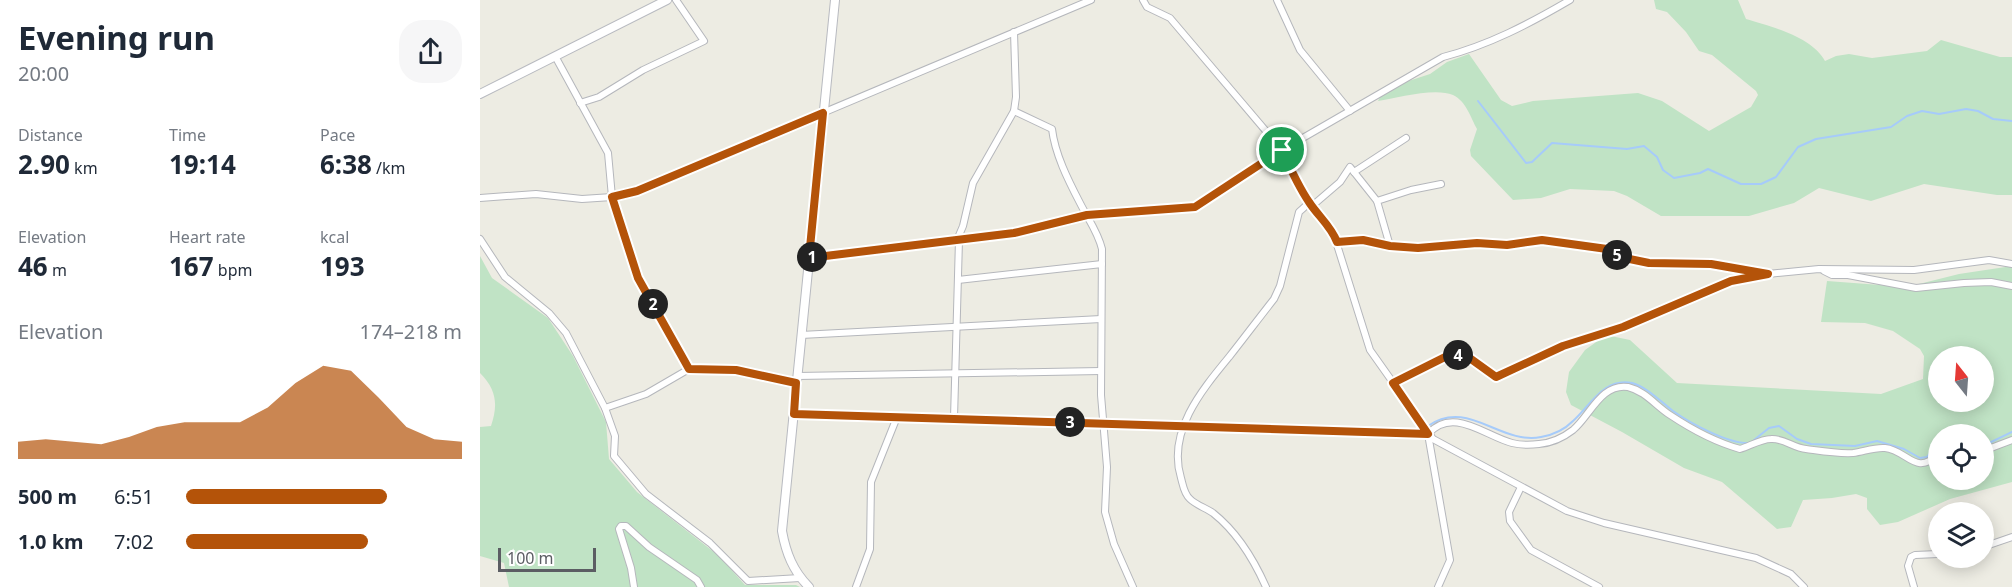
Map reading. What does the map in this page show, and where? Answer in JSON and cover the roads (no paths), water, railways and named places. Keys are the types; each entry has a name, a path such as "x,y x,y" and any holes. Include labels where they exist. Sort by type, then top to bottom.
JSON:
{"street":[{"path":"480,94 667,0"},
{"path":"580,104 598,97 643,70 704,41 676,0"},
{"path":"809,587 800,578 787,554 782,531 835,0"},
{"path":"480,198 536,194 582,199 612,197 637,191 1091,0"},
{"path":"1143,0 1147,7 1170,18 1282,150 1310,205 1333,232 1370,350 1432,439 1567,512 1604,523 1756,558 1791,574 1804,587"},
{"path":"1277,0 1300,50 1350,111"},
{"path":"809,258 1014,233 1087,215 1195,207 1282,150 1443,57 1473,50 1525,26 1570,0"},
{"path":"954,418 958,240 973,183 1014,111 1016,97 1014,32"},
{"path":"555,56 608,153 612,197 638,278 689,369"},
{"path":"1014,111 1052,129 1054,145 1099,235 1102,264 1101,371 1107,467 1105,512 1114,544 1133,587"},
{"path":"1354,172 1406,138"},
{"path":"1266,587 1254,560 1234,535 1213,513 1190,500 1185,492 1177,465 1177,453 1184,426 1197,397 1274,299 1280,286 1299,212 1340,182 1350,167 1377,201 1390,246"},
{"path":"1377,201 1411,189 1440,184"},
{"path":"480,238 505,277 549,313 566,333 606,408 615,436 614,456 646,494 710,543 748,581 800,578"},
{"path":"1337,242 1363,240 1390,246 1418,248 1477,243 1507,245 1542,240 1607,249 1620,257 1649,263 1711,264 1768,274"},
{"path":"1393,383 1445,357 1464,354 1496,377 1563,346 1623,327 1731,281 1768,274 1820,269 1914,270 1989,260 2012,264"},
{"path":"958,280 1102,264"},
{"path":"1820,269 1832,275 1848,275 1916,288 1965,282 1991,282 2012,286"},
{"path":"801,335 1101,318"},
{"path":"606,408 646,394 689,369 736,370 797,380 955,373 1101,371"},
{"path":"1438,587 1450,560 1428,434 1433,428 1445,423 1464,424 1478,428 1511,443 1540,444 1556,440 1573,430 1600,398 1610,390 1625,387 1637,390 1688,427 1740,448 1767,439 1777,439 1803,449 1853,453 1885,448 1898,452 1910,461 1921,464 1928,462"},
{"path":"794,414 1428,434"},
{"path":"856,587 870,549 871,482 897,417"},
{"path":"1994,447 2012,440"},
{"path":"1521,487 1509,512 1510,521 1531,550 1599,587"},
{"path":"634,587 631,568 619,529 621,526 626,526 649,547 697,580 701,587"},
{"path":"1994,543 2012,537"},
{"path":"1914,587 1908,566 1911,557 1928,554"}],"waterway":[{"path":"1478,101 1526,163 1532,162 1552,143 1627,149 1644,146 1657,157 1663,170 1674,178 1700,173 1708,169 1741,184 1761,184 1776,177 1798,147 1816,139 1891,127 1907,116 1922,111 1939,114 1966,109 1978,111 1993,119 2012,121"},
{"path":"1428,426 1443,419 1457,417 1471,419 1512,435 1526,438 1541,437 1558,432 1570,424 1598,394 1613,384 1622,382 1643,388 1680,416 1699,427 1731,440 1749,443"},
{"path":"1754,440 1769,428 1779,426 1797,439 1811,444 1855,446 1877,441 1904,449 1920,458 1928,456"},
{"path":"1994,441 2012,432"}]}
